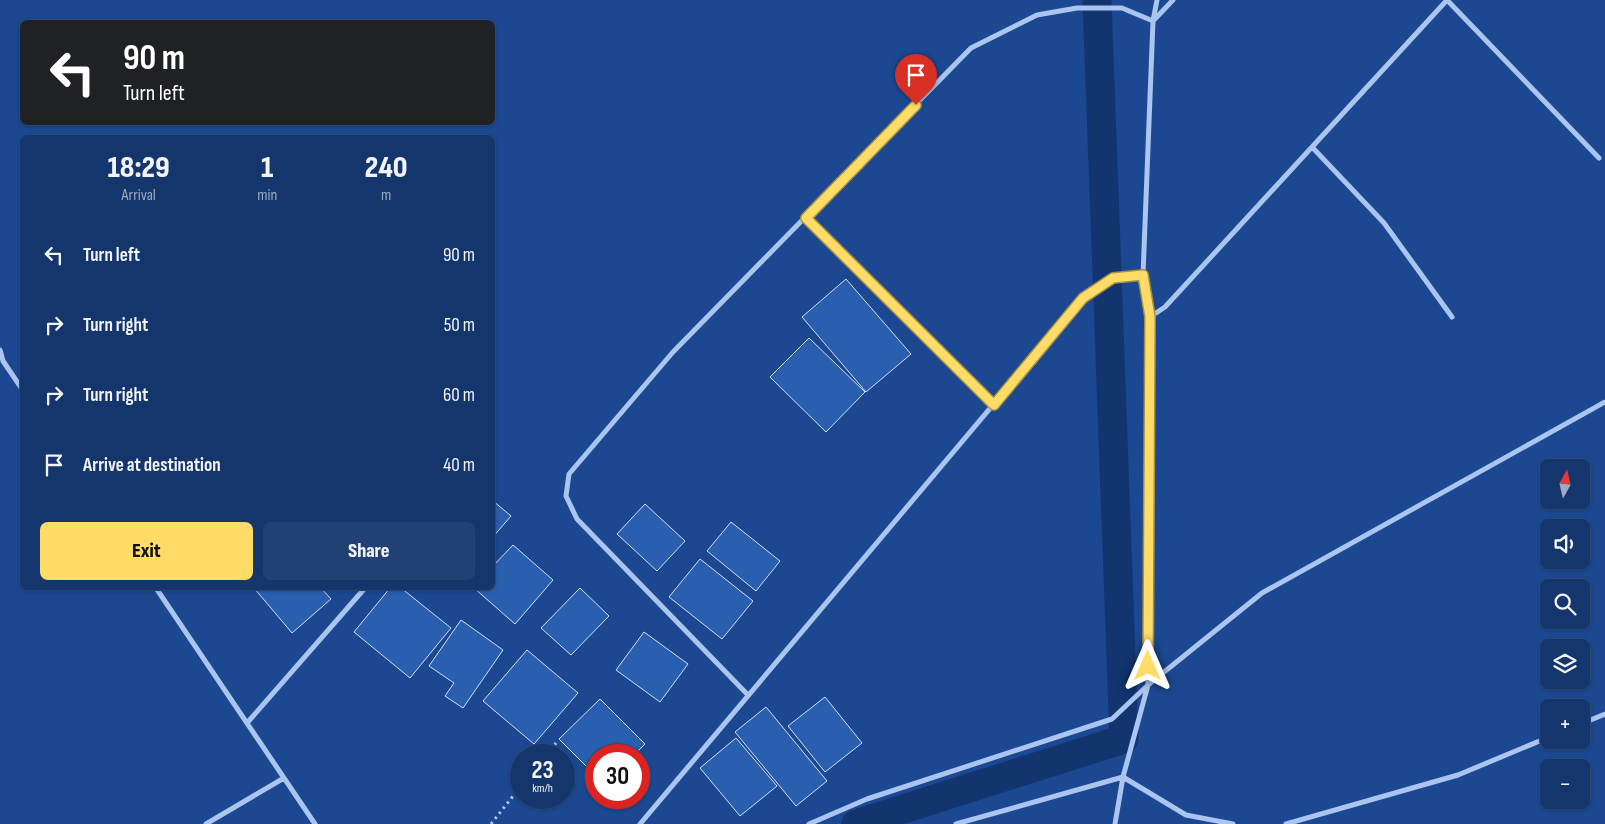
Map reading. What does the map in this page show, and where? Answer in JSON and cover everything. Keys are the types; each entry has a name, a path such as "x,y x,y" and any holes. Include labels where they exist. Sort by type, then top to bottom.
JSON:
{"street":[{"path":"1115,824 1122,777 1148,685 1150,317 1143,275 1153,21 1157,0"},
{"path":"1153,21 1172,0"},
{"path":"1150,317 1165,306 1447,0 1599,158"},
{"path":"748,695 577,519 566,496 569,474 673,352 971,48 1037,15 1077,8 1122,8 1153,21"},
{"path":"1312,147 1384,223 1452,317"},
{"path":"806,218 994,405"},
{"path":"640,824 1083,298 1113,278 1143,275"},
{"path":"0,350 2,362 20,386"},
{"path":"809,824 867,799 1112,719 1148,685 1262,594 1605,402"},
{"path":"157,590 315,824"},
{"path":"247,723 363,590"},
{"path":"1590,720 1605,714"},
{"path":"1286,824 1458,775 1540,741"},
{"path":"956,824 1122,777 1186,815 1233,824"},
{"path":"206,824 284,778"}],"path":[{"path":"491,824 510,800"}],"building":[{"path":"846,279 911,354 866,392 802,317"},
{"path":"809,338 865,392 826,432 770,377"},
{"path":"495,503 511,516 495,535"},
{"path":"645,504 685,541 657,571 617,534"},
{"path":"731,522 780,561 756,591 707,551"},
{"path":"513,545 553,580 515,624 476,590 495,590 495,564"},
{"path":"700,559 753,601 722,639 669,597"},
{"path":"580,588 609,616 571,655 541,628"},
{"path":"256,590 323,590 331,599 292,633"},
{"path":"388,590 404,590 451,628 410,678 354,632"},
{"path":"461,620 503,650 463,708 445,696 454,683 429,666"},
{"path":"644,632 688,664 660,702 616,670"},
{"path":"527,650 578,693 534,744 483,701"},
{"path":"825,697 862,743 825,772 788,726"},
{"path":"600,699 645,744 585,744 585,765 575,755 575,744 564,744 559,739"},
{"path":"766,707 827,781 796,806 735,732"},
{"path":"736,738 777,786 740,816 700,768"}],"waterway":[{"path":"856,824 1124,739 1097,0"}],"route":[{"path":"916,105 806,218 994,405 1083,298 1113,278 1143,275 1150,317 1148,666"}]}
